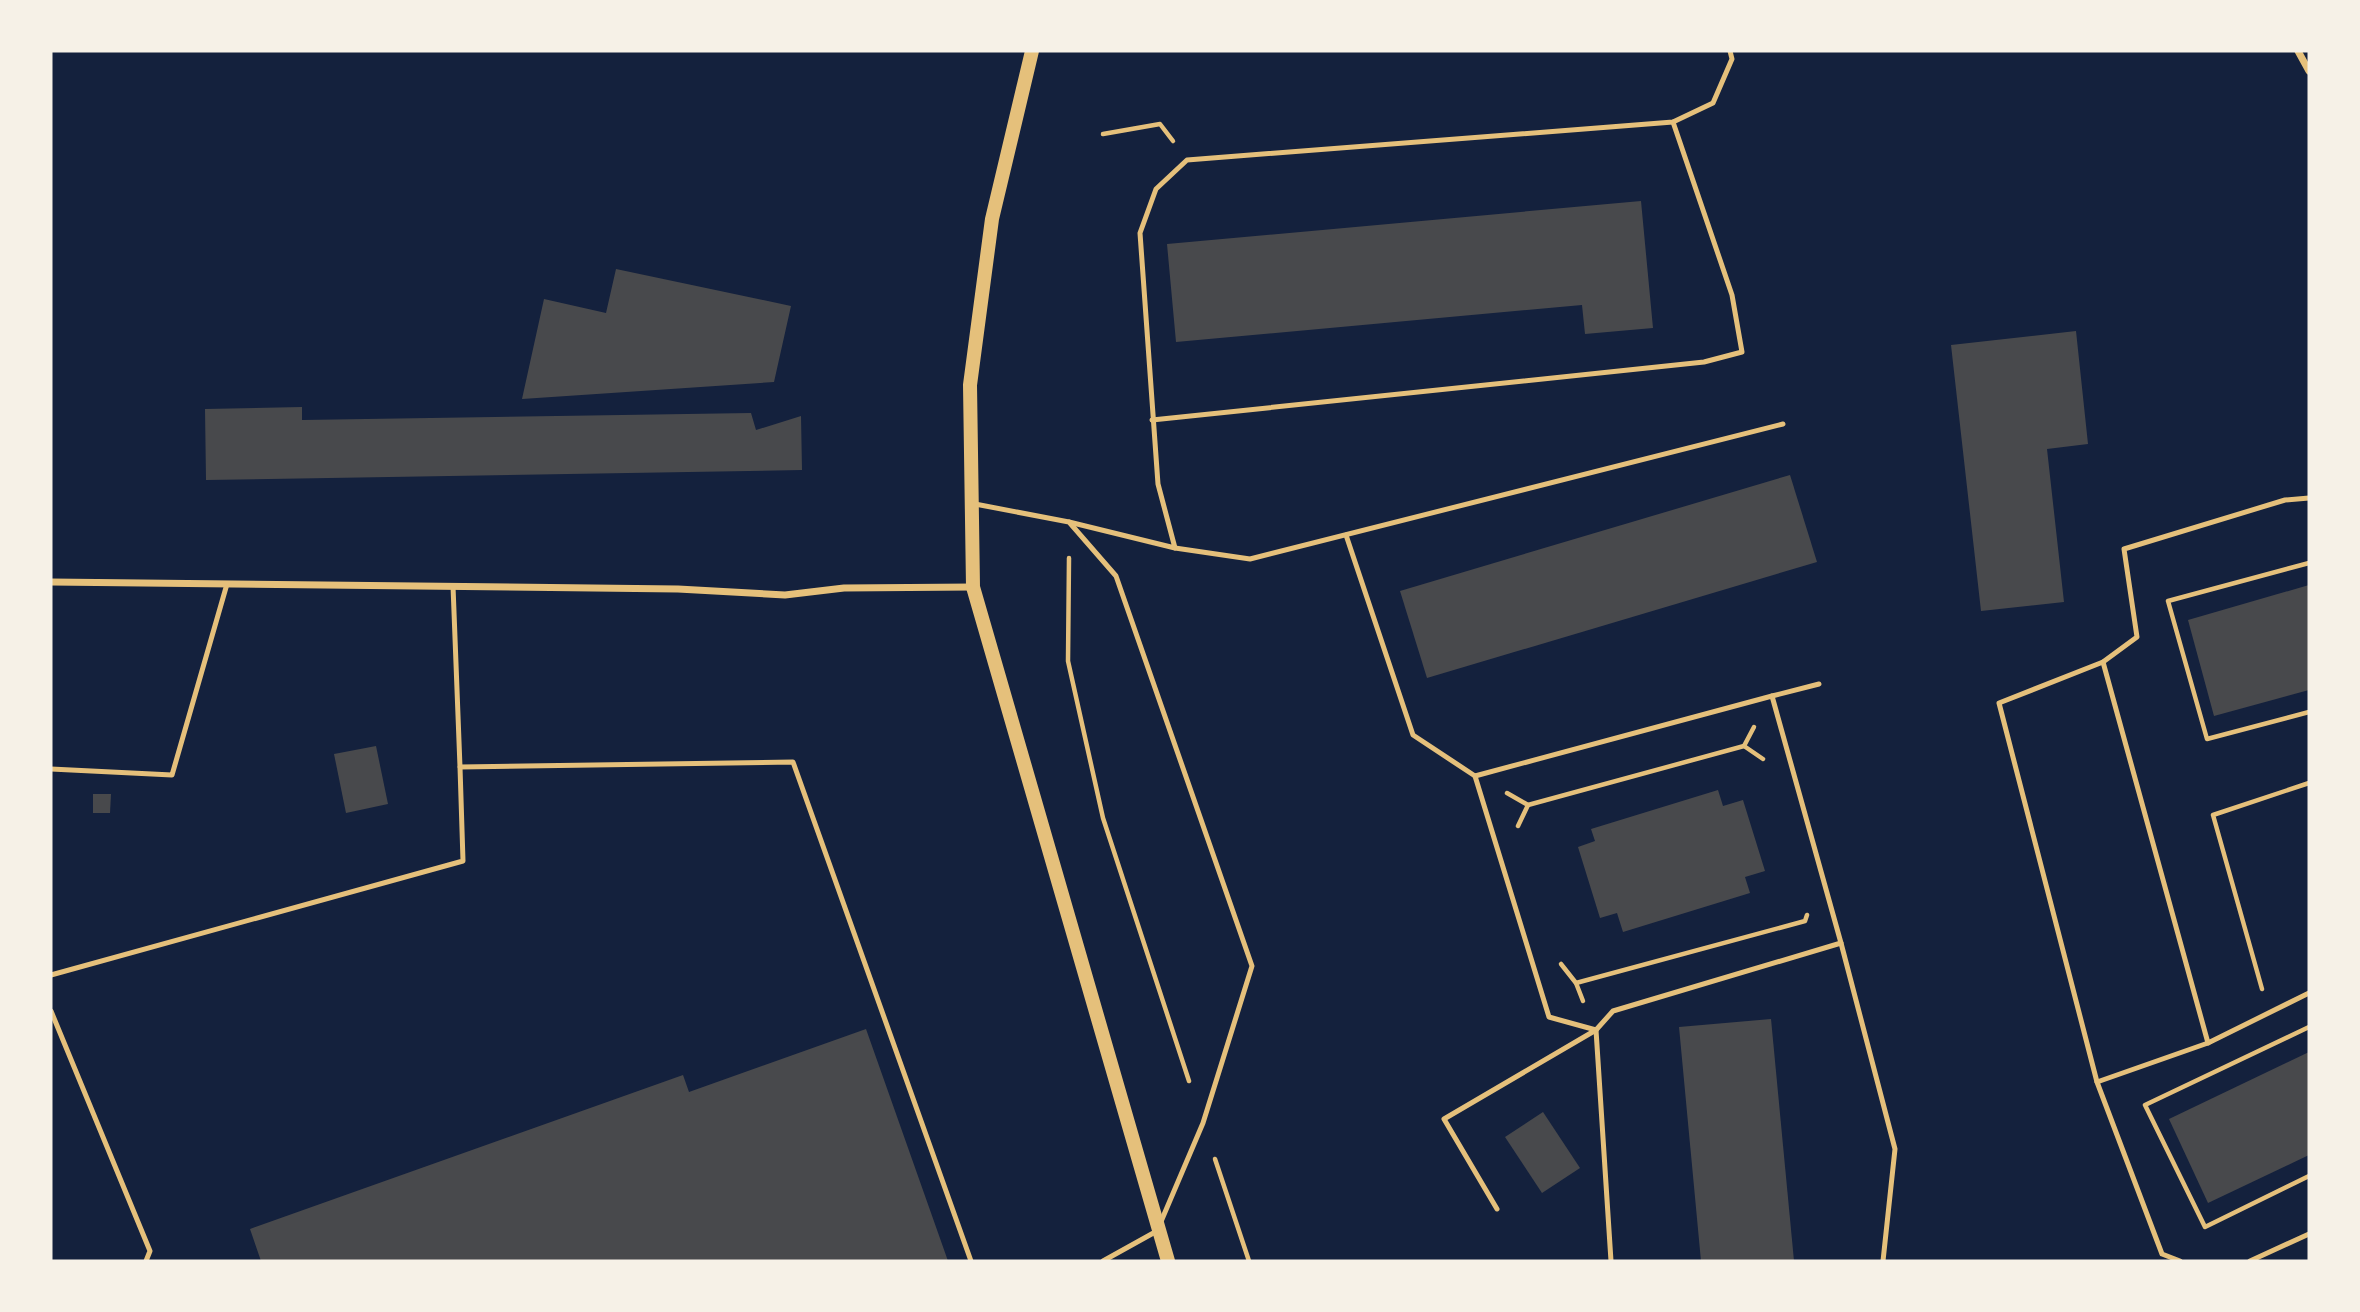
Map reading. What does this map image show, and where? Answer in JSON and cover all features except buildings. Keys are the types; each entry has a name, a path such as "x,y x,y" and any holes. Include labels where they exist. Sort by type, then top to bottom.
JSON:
{"main road":[{"path":"1031,51 992,219 972,371 973,587 1157,1231 1168,1261"}],"street":[{"path":"2298,51 2309,71"},
{"path":"51,582 678,589 785,595 844,588 973,587"}],"lane":[{"path":"1175,548 1158,484 1140,233 1156,189 1187,160 1673,122 1713,103 1732,58 1730,51"},
{"path":"1152,420 1704,362 1742,352 1732,295 1673,122"},
{"path":"971,503 1069,522 1175,548 1250,559 1783,424"},
{"path":"2180,1261 2162,1254 2097,1082 1999,703 2103,662 2137,637 2124,549 2285,500 2309,498"},
{"path":"1069,522 1116,576 1252,966 1203,1124 1157,1231 1103,1261"},
{"path":"1346,535 1413,736 1475,776 1549,1017 1596,1030"},
{"path":"51,769 172,775 227,584"},
{"path":"51,975 463,860 453,586"},
{"path":"2103,662 2208,1043"},
{"path":"1475,776 1819,684"},
{"path":"1772,696 1895,1149 1883,1261"},
{"path":"460,767 793,762 971,1261"},
{"path":"1497,1209 1444,1119 1596,1030 1613,1011 1841,943"},
{"path":"2097,1082 2208,1043 2309,993"},
{"path":"51,1011 150,1251 146,1261"},
{"path":"1596,1030 1611,1261"},
{"path":"2250,1261 2309,1234"}],"path":[{"path":"1103,134 1160,124 1187,160"},
{"path":"1069,522 1068,661 1102,818 1250,1261"},
{"path":"2309,563 2168,601 2207,739 2309,712"},
{"path":"1521,837 1518,824 1528,805 1744,746 1769,763"},
{"path":"2273,983 2262,989 2213,815 2309,783"},
{"path":"1555,957 1576,983 1805,921 1808,912"},
{"path":"2309,1027 2145,1105 2205,1227 2309,1176"}]}
